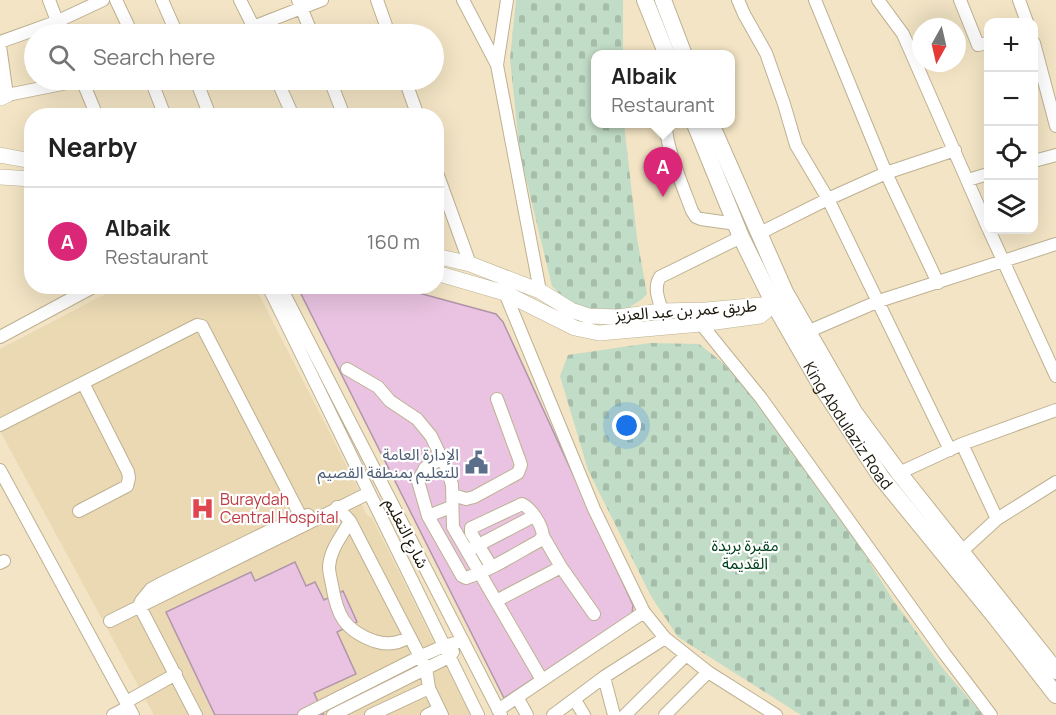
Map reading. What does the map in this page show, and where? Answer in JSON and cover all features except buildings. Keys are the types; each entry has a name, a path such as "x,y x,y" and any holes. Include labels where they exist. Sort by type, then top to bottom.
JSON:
{"highway":[{"path":"645,0 665,50"},
{"path":"663,0 682,50"},
{"name":"King Abdulaziz Road","path":"697,128 739,230 774,304 820,384 881,477 1056,695"},
{"name":"King Abdulaziz Road","path":"713,128 784,292 854,411 899,474 1056,671"}],"main road":[{"path":"0,155 24,160"},
{"path":"0,163 24,162"},
{"path":"0,177 24,178"},
{"name":"طريق عمر بن عبد العزيز","path":"444,258 470,264 540,291 571,310 589,316 618,316 774,304"},
{"name":"طريق عمر بن عبد العزيز","path":"444,275 505,293 575,328 599,333 760,316 774,304"}],"street":[{"path":"49,0 56,22"},
{"path":"51,24 103,0"},
{"path":"116,0 127,24"},
{"path":"162,0 173,24"},
{"path":"240,0 252,24"},
{"path":"265,24 300,4 322,0"},
{"path":"377,0 385,24"},
{"path":"463,0 497,65 540,291"},
{"path":"497,65 507,0"},
{"path":"738,0 766,53 784,104 795,145 828,199 950,450"},
{"path":"815,0 886,173 938,283"},
{"path":"878,0 889,6 903,34 984,217"},
{"path":"960,0 978,45 984,44"},
{"path":"1019,0 1026,18"},
{"path":"300,4 308,24"},
{"path":"24,35 0,44 2,96 32,90"},
{"path":"1038,58 1056,126"},
{"path":"86,90 94,108"},
{"path":"155,90 162,108"},
{"path":"200,90 207,108"},
{"path":"281,90 289,108"},
{"path":"334,90 341,108"},
{"path":"408,90 414,108"},
{"path":"666,128 667,140 696,217 739,230"},
{"path":"758,234 886,173 955,150"},
{"path":"1038,160 1056,155"},
{"path":"968,180 984,175"},
{"path":"444,192 470,264"},
{"path":"662,311 657,293 657,282 660,277 739,230"},
{"path":"991,234 1056,376"},
{"path":"807,332 879,301 1056,244"},
{"path":"505,293 594,509 644,612 665,638 686,655 708,672 776,715"},
{"path":"0,337 80,294"},
{"name":"شارع التعليم","path":"272,294 478,715"},
{"name":"شارع التعليم","path":"284,294 499,713"},
{"path":"701,324 760,398 991,715"},
{"path":"0,425 197,325 202,326 298,521"},
{"path":"347,369 378,387 390,401 417,419 431,436 450,478 453,527 473,548 486,569 496,601 542,680"},
{"path":"79,511 127,486 129,478 83,383"},
{"path":"428,516 452,501 466,499 518,473 519,459 497,399"},
{"path":"899,474 962,444 1056,410"},
{"path":"962,444 997,519"},
{"path":"442,458 425,468 418,481 428,516 462,576 469,577 486,569 539,541 543,536"},
{"path":"0,470 129,708"},
{"path":"962,551 997,519 1056,482"},
{"path":"110,621 139,605 151,589 198,571 298,521 369,493"},
{"path":"473,548 471,528 522,504 526,505 543,531 543,536 561,567 594,615"},
{"path":"338,507 350,520 426,668 429,688 441,712 427,715"},
{"path":"473,548 534,516"},
{"path":"350,520 337,540 329,569 333,601 337,611 350,629 378,642 389,644 409,637"},
{"path":"496,601 561,567"},
{"path":"139,605 196,715"},
{"path":"499,713 517,697 644,612"},
{"path":"556,714 604,677 665,638"},
{"path":"333,715 426,668 462,641"},
{"path":"304,715 419,657 447,651"},
{"path":"625,715 686,655"},
{"path":"665,715 708,672"},
{"path":"113,715 129,708 176,674"},
{"path":"604,677 614,715"},
{"path":"363,685 369,697"},
{"path":"371,715 429,688"},
{"path":"517,697 527,715"},
{"path":"574,700 584,715"}],"shaded area":[{"name":"Buraydah Central Hospital","path":"106,294 259,294 361,494 359,500 367,515 372,518 470,715 154,715 0,431 0,349"}],"green space":[{"path":"516,0 623,0 623,50 591,50 591,128 624,128 637,238 647,294 622,312 593,311 566,300 552,286 520,154 510,59"},
{"name":"مقبرة بريدة القديمة","path":"650,343 699,344 723,363 786,436 893,600 945,671 983,715 801,715 678,637 651,596 588,470 560,376 568,355"}],"place":[{"name":"Albaik","path":"663,197"},
{"name":"الإدارة العامة للتعليم بمنطقة القصيم","path":"477,463"},
{"name":"Buraydah Central Hospital","path":"202,508"}]}
